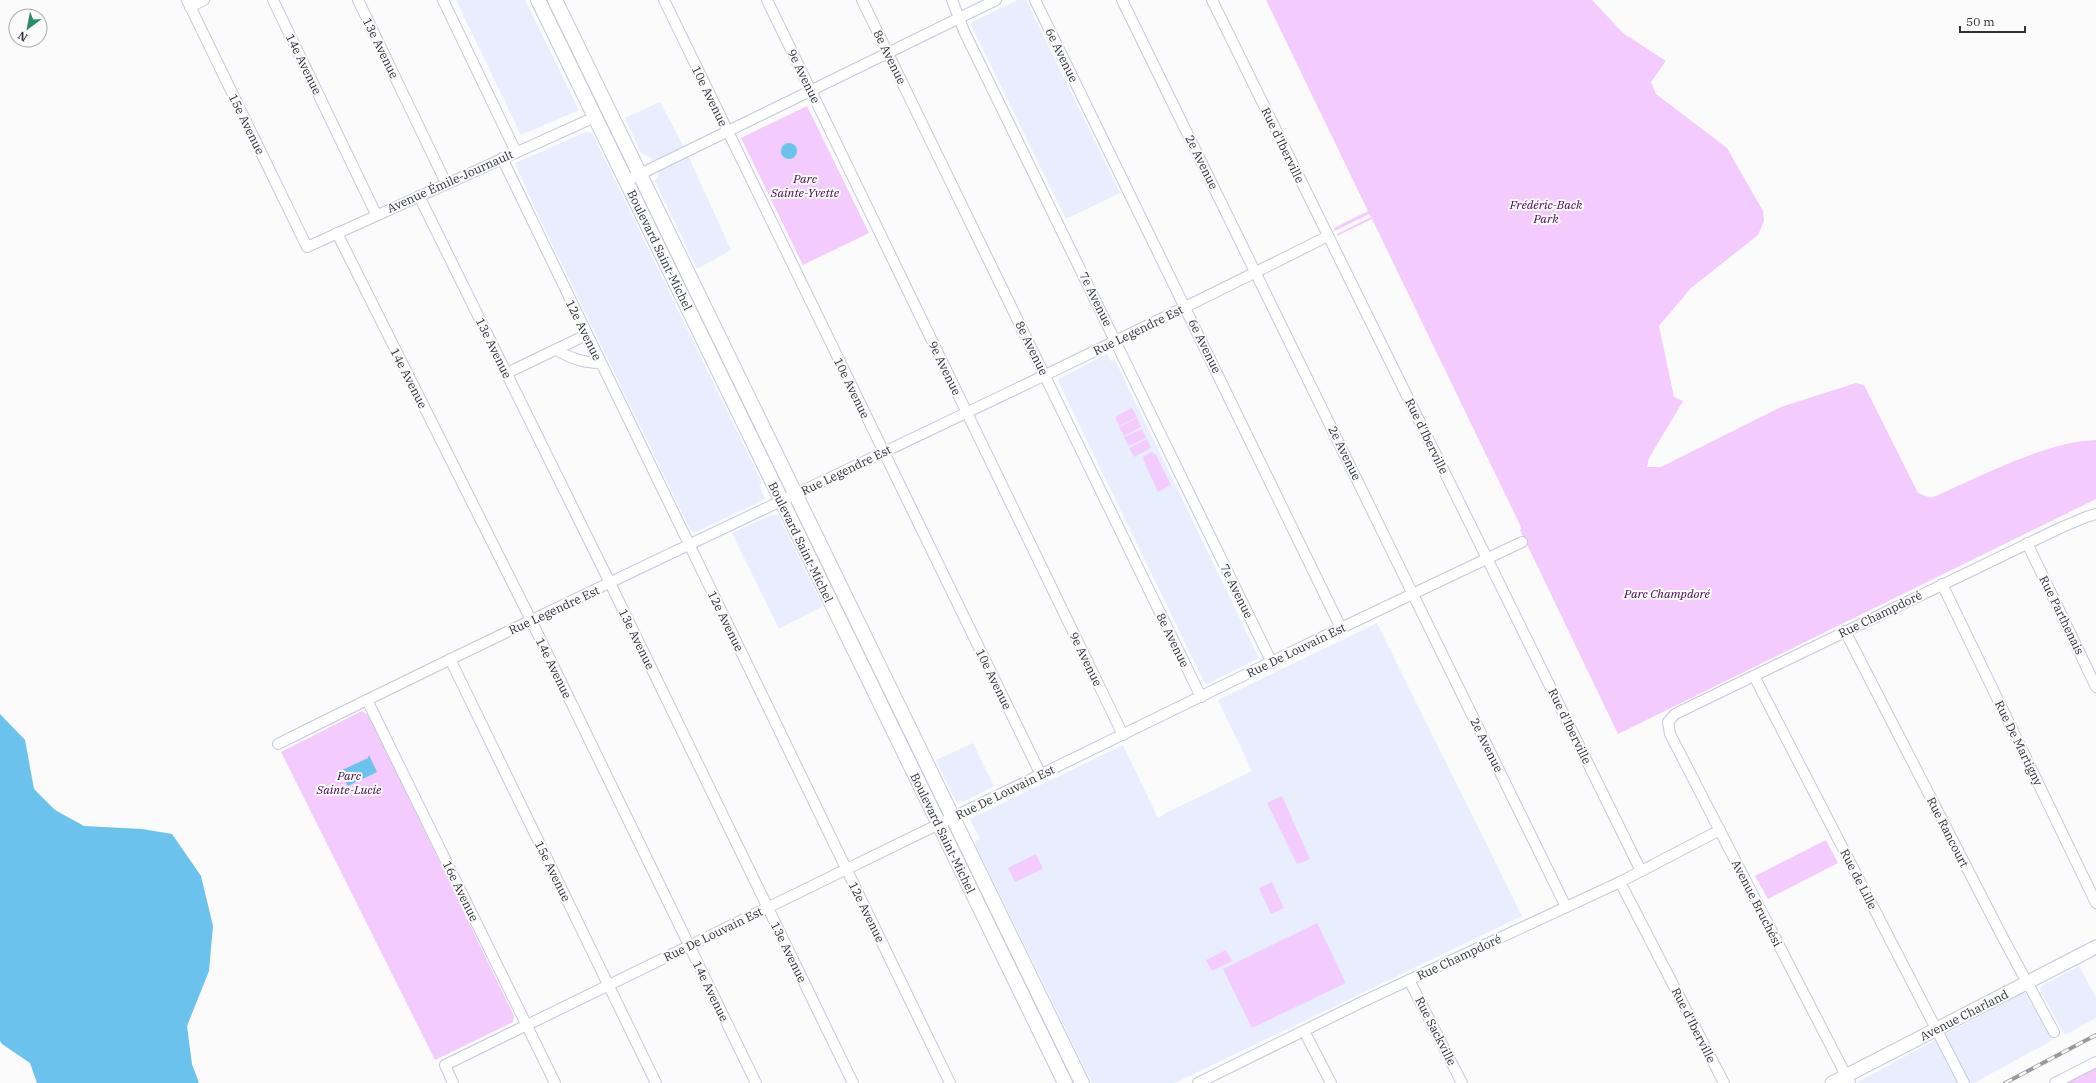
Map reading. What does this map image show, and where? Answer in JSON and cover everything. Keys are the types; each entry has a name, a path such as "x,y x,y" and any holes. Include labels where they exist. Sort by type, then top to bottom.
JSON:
{"main road":[{"name":"Boulevard Saint-Michel","path":"538,0 1065,1083"},
{"name":"Boulevard Saint-Michel","path":"555,0 1082,1083"}],"street":[{"path":"188,3 204,0"},
{"name":"14e Avenue","path":"273,0 376,214"},
{"name":"13e Avenue","path":"358,0 446,183"},
{"path":"443,0 516,152"},
{"name":"10e Avenue","path":"664,0 1041,775"},
{"name":"9e Avenue","path":"767,0 1123,735"},
{"name":"8e Avenue","path":"862,0 1200,697"},
{"name":"7e Avenue","path":"952,0 960,17 964,31 1116,340 1272,663"},
{"path":"626,181 996,0"},
{"name":"6e Avenue","path":"1036,0 1186,306 1341,628"},
{"name":"2e Avenue","path":"1122,0 1566,907"},
{"name":"Rue d'Iberville","path":"1212,0 1641,872"},
{"name":"15e Avenue","path":"188,3 307,247"},
{"name":"Avenue Émile-Journault","path":"307,247 376,214 595,117"},
{"name":"12e Avenue","path":"502,158 586,335 950,1083"},
{"name":"13e Avenue","path":"419,196 610,583 853,1083"},
{"name":"14e Avenue","path":"337,232 531,620 756,1083"},
{"name":"Rue Legendre Est","path":"278,744 450,658 966,413 1328,236"},
{"path":"507,373 586,335"},
{"path":"556,350 570,358 586,363 600,363"},
{"name":"Rue Champdoré","path":"1668,722 1675,714 1845,631 2027,543 2096,514"},
{"name":"Rue De Louvain Est","path":"454,1083 445,1065 526,1024 1272,663 1341,628 1522,542"},
{"name":"Rue Parthenais","path":"2027,543 2096,687"},
{"name":"Rue De Martigny","path":"1942,584 2096,902"},
{"name":"Rue Rancourt","path":"1845,631 2027,983 2054,1032"},
{"name":"15e Avenue","path":"450,658 656,1083"},
{"name":"Rue de Lille","path":"1754,676 1964,1083"},
{"name":"16e Avenue","path":"367,700 555,1083"},
{"name":"Avenue Bruchési","path":"1668,722 1670,734 1848,1079"},
{"name":"Rue Champdoré","path":"1198,1083 1216,1079 1304,1031 1409,980 1641,872 1720,830"},
{"name":"Rue d'Iberville","path":"1620,882 1724,1083"},
{"name":"Avenue Charland","path":"1832,1083 1848,1079 1936,1029 2096,947"},
{"name":"Rue Sackville","path":"1409,980 1462,1083"},
{"path":"1304,1031 1331,1083"},
{"path":"2056,1083 2096,1062"}],"shaded area":[{"path":"456,0 525,0 579,110 521,135"},
{"path":"1018,0 1026,0 1120,193 1066,219 971,25 972,22"},
{"path":"660,102 686,151 731,250 697,269 655,181 659,174 651,158 641,153 625,118"},
{"path":"586,132 592,133 762,483 759,485 765,499 696,532 691,531 538,215 515,163"},
{"path":"1107,354 1111,361 1115,360 1259,658 1207,684 1204,682 1058,381 1060,378"},
{"path":"771,515 778,515 823,606 779,629 732,533"},
{"path":"1377,623 1522,916 1175,1083 1092,1083 974,842 980,839 970,819 1123,745 1158,818 1252,771 1218,700"},
{"path":"973,743 994,786 963,802 956,801 936,760"},
{"path":"2079,966 2096,998 2096,1018 2065,1035 2040,990 2041,986"},
{"path":"2024,992 2053,1040 1974,1083 1856,1083"}],"green space":[{"name":"Frédéric-Back Park","path":"1266,0 1592,0 1623,33 1666,61 1651,82 1656,94 1727,148 1763,211 1764,221 1758,235 1691,288 1659,326 1674,397 1683,401 1649,458 1647,467 1661,467 1781,407 1856,383 1864,385 1918,493 1931,498 2012,462 2034,454 2077,442 2096,440 2096,499 1618,734 1520,530 1522,529 1372,219 1337,236 1337,234 1371,217 1369,214 1335,231 1334,228 1368,211"},
{"name":"Parc Sainte-Yvette","path":"807,106 869,233 803,265 741,138"},
{"path":"1132,408 1137,417 1119,426 1115,417"},
{"path":"1137,418 1141,427 1124,436 1119,427"},
{"path":"1142,429 1146,438 1129,446 1124,437"},
{"path":"1147,439 1151,448 1134,457 1129,448"},
{"path":"1152,452 1156,455 1171,485 1158,492 1143,459 1144,456"},
{"name":"Parc Sainte-Lucie","path":"362,711 366,714 369,712 370,718 514,1016 513,1022 435,1060 281,752"},
{"path":"1282,796 1310,859 1297,864 1267,803"},
{"path":"1826,840 1838,863 1768,899 1755,876"},
{"path":"1036,854 1043,869 1015,882 1008,868"},
{"path":"1272,882 1284,908 1271,914 1259,888"},
{"path":"1317,923 1346,983 1252,1028 1223,969"},
{"path":"1226,950 1232,961 1212,971 1206,960"},
{"path":"2096,1062 2096,1083 2055,1083"}],"water":[{"path":"789,143 796,148 797,151 792,158 789,159 782,154 781,151 786,144"},
{"path":"0,714 25,740 34,789 55,810 84,826 142,829 172,834 201,876 213,926 209,971 187,1026 192,1064 199,1083 37,1083 30,1063 2,1044 0,1041"},
{"path":"369,755 377,772 348,786 340,771 368,758"}],"railway":[{"path":"2005,1083 2096,1035"}],"park label":[{"name":"Parc Champdoré","path":"1667,593"}]}
